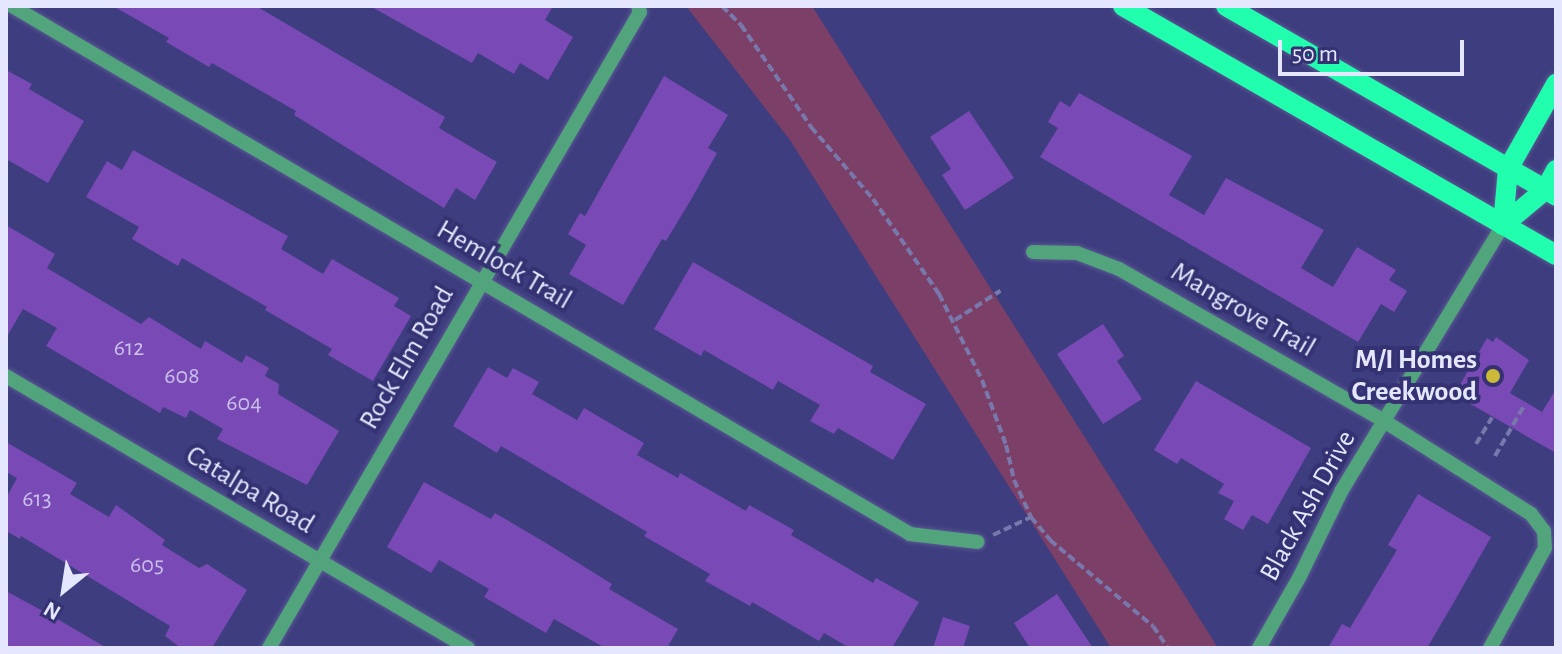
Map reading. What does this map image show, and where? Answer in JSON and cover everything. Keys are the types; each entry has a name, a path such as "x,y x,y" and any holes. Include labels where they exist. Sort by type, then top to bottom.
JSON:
{"main road":[{"path":"1123,6 1556,255"},
{"path":"1226,6 1550,193"},
{"path":"1503,225 1508,169 1556,84"},
{"path":"1503,225 1550,193 1556,170"}],"street":[{"name":"Hemlock Trail","path":"12,6 910,534 978,542"},
{"name":"Rock Elm Road","path":"269,648 639,9"},
{"name":"Black Ash Drive","path":"1259,648 1300,576 1342,490 1503,225"},
{"name":"Mangrove Trail","path":"1033,252 1077,253 1119,269 1384,421 1531,514 1544,531 1545,548 1490,648"},
{"name":"Catalpa Road","path":"6,376 468,648"}],"path":[{"path":"722,6 741,25 811,127 873,199 954,320 982,380 1006,445 1014,480 1031,517 1050,540 1153,626 1168,648"},
{"path":"954,320 1000,291"},
{"path":"1495,456 1524,406"},
{"path":"1476,444 1492,417"},
{"path":"978,542 1031,517"}],"shaded area":[{"path":"686,6 812,6 1218,648 1111,648 790,140"}],"building":[{"path":"113,6 256,6 445,117 439,128 497,162 475,200 456,188 444,208 294,115 296,111 212,63 209,67 166,42 169,38"},
{"path":"370,6 553,6 545,20 573,37 548,80 520,63 514,74 478,53 472,63"},
{"path":"6,70 32,84 29,89 84,121 48,183 6,159"},
{"path":"664,76 728,115 708,148 717,153 666,241 662,239 623,305 569,274 586,245 568,234 580,213 585,216"},
{"path":"1079,93 1192,156 1169,195 1204,215 1226,178 1324,230 1301,268 1333,287 1357,247 1396,270 1389,280 1407,291 1394,312 1381,304 1358,342 1040,157 1058,128 1048,122 1060,101 1070,107"},
{"path":"969,111 1014,178 965,210 942,175 951,169 930,137"},
{"path":"133,150 288,236 281,249 323,274 332,259 399,298 394,306 411,316 373,381 328,355 332,349 265,310 267,307 182,258 178,266 132,239 139,227 86,197 107,161 122,170"},
{"path":"6,225 55,254 47,268 141,324 149,317 201,349 205,341 242,363 246,355 269,368 265,376 279,384 278,394 339,431 307,485 217,439 223,429 190,410 186,418 163,407 160,413 46,346 57,328 23,309 6,338"},
{"path":"693,262 873,366 870,372 926,404 893,460 838,428 834,434 810,421 820,405 778,381 773,390 704,350 701,356 654,329"},
{"path":"1103,324 1124,356 1117,361 1142,399 1103,424 1057,354"},
{"name":"M/I Homes Creekwood","path":"1496,337 1529,360 1510,393 1542,412 1556,389 1556,453 1467,402 1470,397 1457,390 1487,338 1493,342"},
{"path":"488,367 507,378 513,368 539,382 532,394 577,420 584,408 644,443 637,455 678,478 680,473 746,511 749,505 794,530 791,535 873,583 876,578 919,602 892,648 850,648 824,633 819,641 752,602 750,606 705,581 710,574 644,536 647,532 501,446 497,453 453,426"},
{"path":"1196,381 1311,448 1268,524 1252,515 1243,530 1224,519 1234,501 1218,493 1224,484 1181,458 1177,464 1154,450"},
{"path":"6,442 77,483 70,494 109,517 116,505 165,540 162,545 199,568 207,564 247,590 212,648 181,648 165,636 170,626 21,536 20,539 6,531 6,498 17,478 6,472"},
{"path":"424,482 491,519 495,513 612,584 609,589 678,629 667,648 605,648 554,619 546,633 484,597 489,589 439,560 431,573 387,547"},
{"path":"1418,494 1491,537 1454,602 1427,648 1328,648 1342,624 1350,628 1397,550 1388,545"},
{"path":"6,591 52,616 107,648 6,648"},
{"path":"1057,594 1093,648 1030,648 1014,623"},
{"path":"943,617 970,626 963,648 933,648"}],"place":[{"name":"M/I Homes Creekwood","path":"1493,376"}]}
